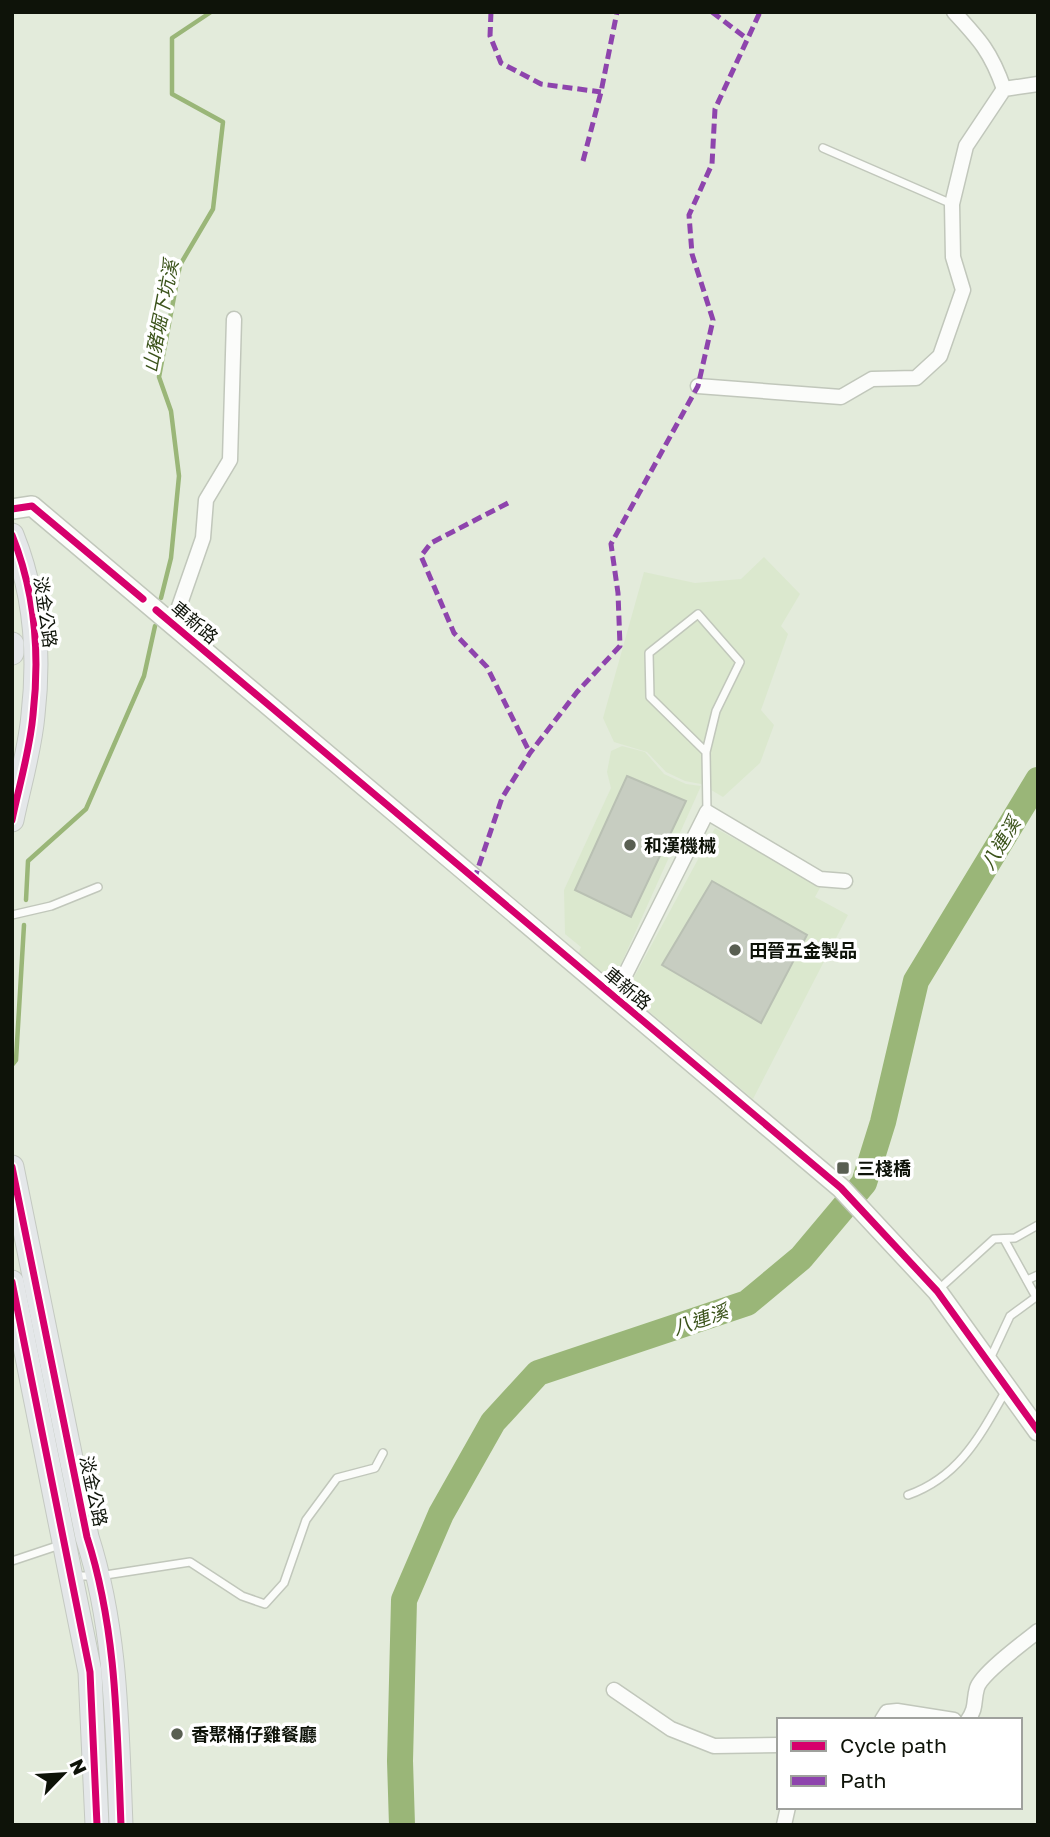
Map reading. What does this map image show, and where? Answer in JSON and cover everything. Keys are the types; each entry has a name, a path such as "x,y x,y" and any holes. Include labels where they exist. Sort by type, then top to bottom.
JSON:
{"main road":[{"name":"淡金公路","path":"12,535 23,563 37,654 33,717 12,820"},
{"path":"12,644 12,653"},
{"name":"淡金公路","path":"12,1167 87,1537 99,1576 115,1672 121,1825"},
{"path":"12,1282 90,1672 97,1825"}],"street":[{"path":"954,12 981,41 995,62 1004,89"},
{"path":"698,386 841,397 872,379 916,377 940,356 963,290 953,257 952,204 966,146 1004,89 1038,84"},
{"path":"173,624 203,538 206,500 230,460 234,319"},
{"name":"車新路","path":"12,509 32,506 841,1188 937,1290 1038,1431"},
{"path":"614,996 706,812 820,879 845,881"},
{"path":"969,1718 974,1711 977,1686 1012,1651 1038,1631"},
{"path":"614,1690 671,1729 714,1746 777,1745"},
{"path":"883,1718 887,1712 897,1712 940,1718"}],"lane":[{"path":"823,148 952,204"},
{"path":"706,752 650,697 649,653 698,614 740,662 716,711 706,752 706,812"},
{"path":"12,915 51,906 98,887"},
{"path":"937,1290 994,1239 1015,1238 1038,1225"},
{"path":"989,1362 1010,1316 1036,1297 1004,1239"},
{"path":"1027,1280 1038,1275"},
{"path":"908,1495 929,1488 963,1460 1007,1388"},
{"path":"71,1576 99,1576 190,1562 242,1596 265,1604 284,1583 306,1520 337,1478 375,1468 383,1453"},
{"path":"12,1560 87,1537"}],"shaded area":[{"path":"764,557 800,594 781,626 788,634 761,710 774,725 760,763 723,797 701,784 685,781 666,772 647,752 614,742 603,718 644,572 695,583 741,579"},
{"path":"622,746 645,752 664,774 686,784 701,786 612,984 577,957 581,947 565,934 564,890 611,788 607,772 611,751"},
{"path":"715,828 821,886 815,897 848,915 753,1099 626,992"}],"building":[{"name":"和漢機械","path":"627,776 686,801 631,917 575,890"},
{"name":"田晉五金製品","path":"712,881 807,935 761,1023 662,965"}],"waterway":[{"name":"山豬堀下坑溪","path":"161,598 171,558 179,476 171,411 159,377 180,265 213,209 223,122 172,94 172,38 211,12"},
{"name":"山豬堀下坑溪","path":"26,900 28,861 86,809 144,676 155,626"},
{"name":"八連溪","path":"402,1825 400,1761 404,1600 441,1514 493,1422 538,1373 747,1303 801,1258 864,1183 883,1122 916,981 1038,780"},
{"name":"山豬堀下坑溪","path":"12,1065 16,1060 24,925"}],"marked path":[{"path":"491,12 490,36 501,63 541,84 601,92"},
{"path":"583,161 601,92 617,12"},
{"path":"712,12 746,38"},
{"path":"474,880 502,798 530,753 577,692 620,646 618,593 611,544 698,386 713,320 692,254 689,215 712,164 715,109 760,12"},
{"path":"508,503 431,543 421,556 454,633 487,667 530,753"}],"cycle path":[{"path":"12,509 32,506 143,599"},
{"path":"12,535 31,601 36,669 29,741 12,820"},
{"path":"156,610 841,1188 937,1291 1038,1431"},
{"path":"12,1167 110,1643 121,1825"},
{"path":"12,1282 90,1672 97,1825"}],"place":[{"name":"和漢機械","path":"630,845"},
{"name":"田晉五金製品","path":"735,950"},
{"name":"三棧橋","path":"843,1168"},
{"name":"香聚桶仔雞餐廳","path":"177,1734"}]}
